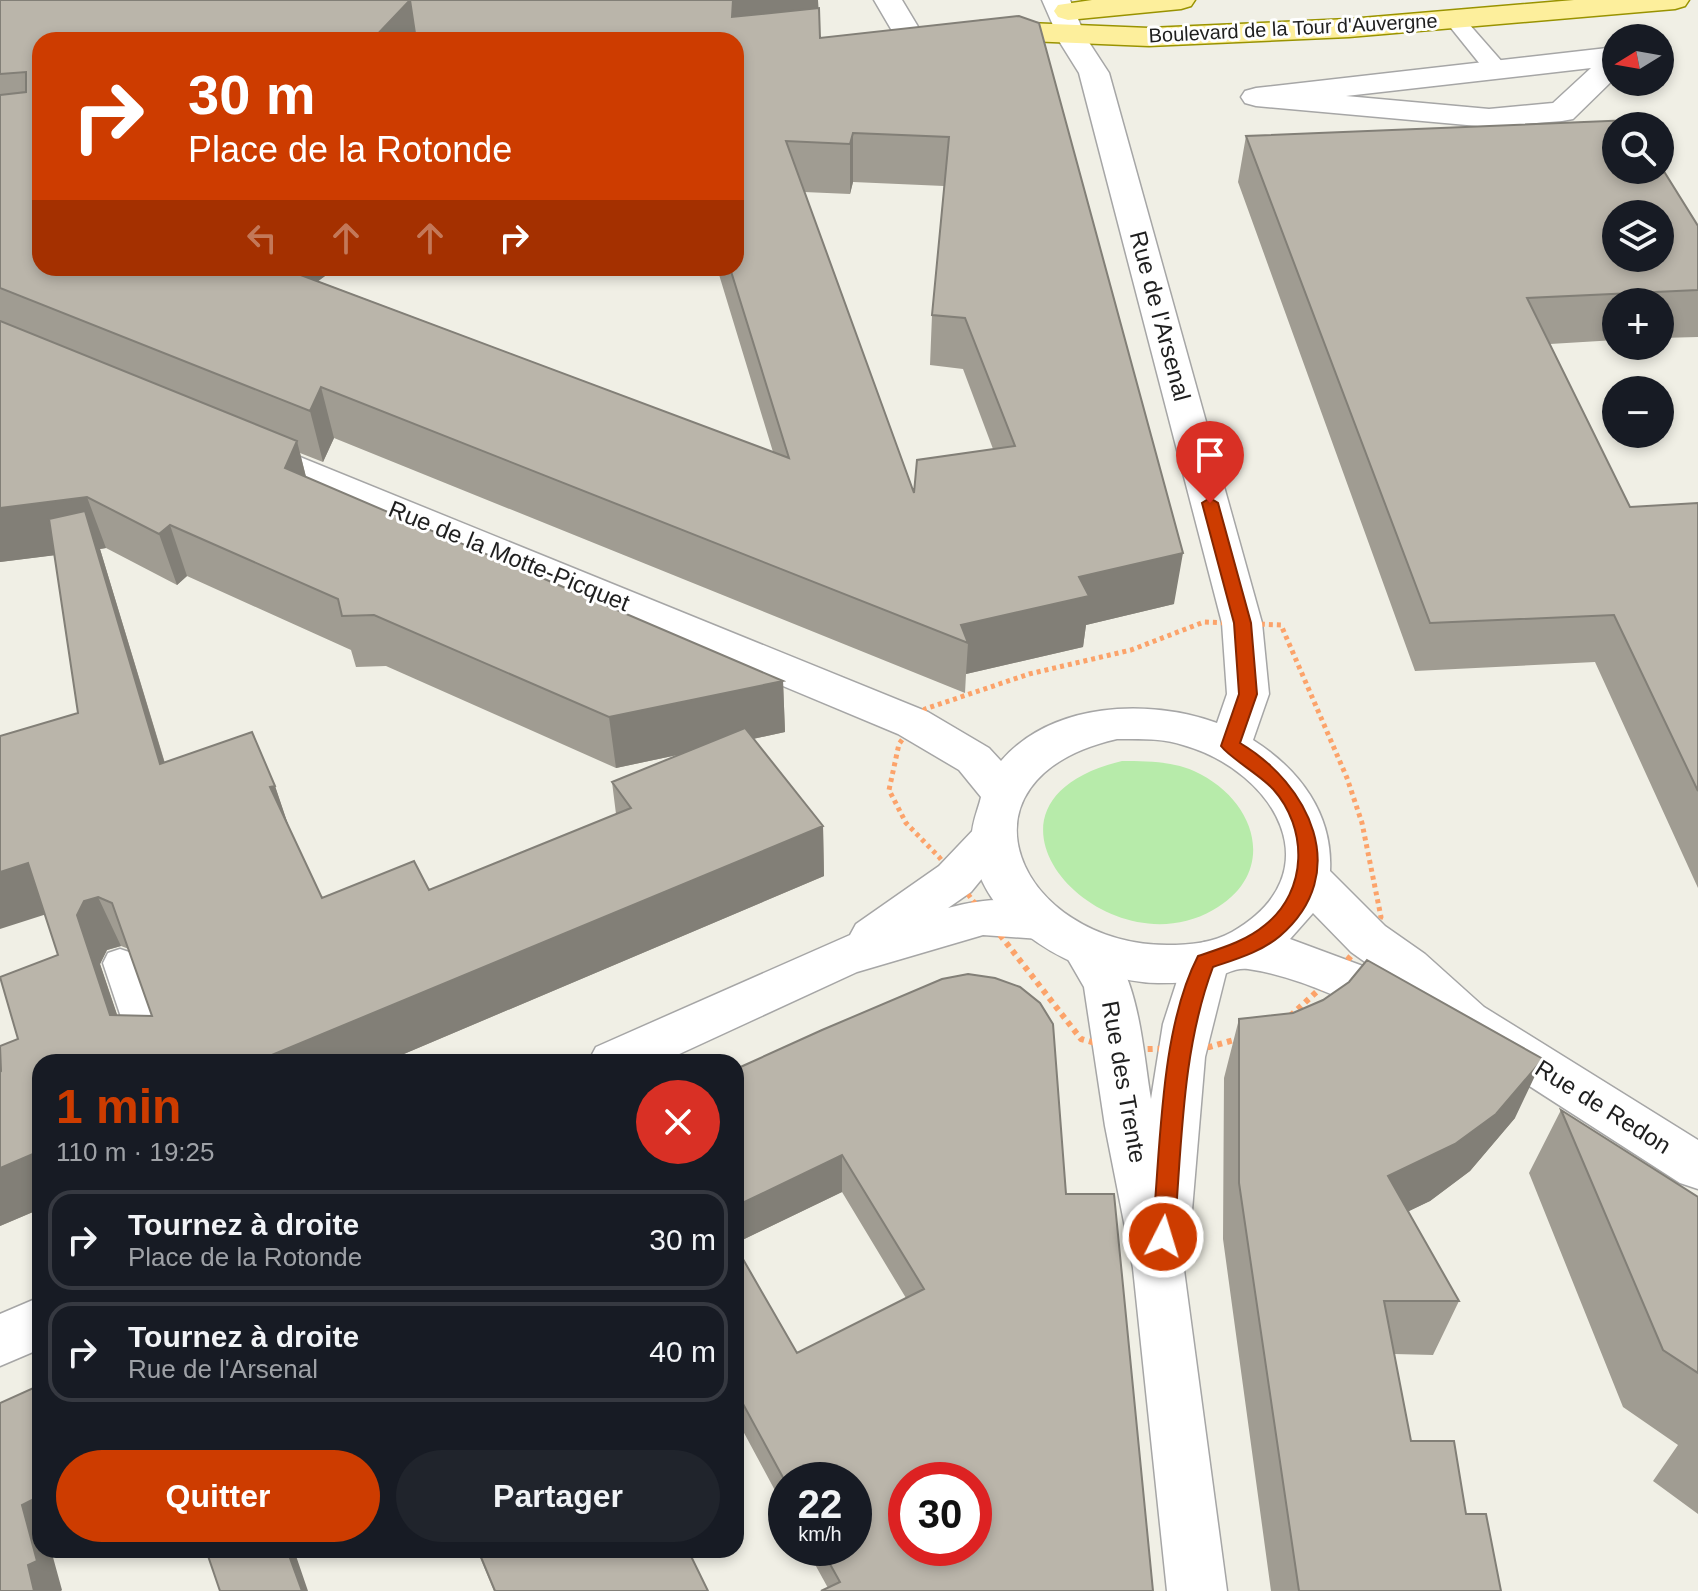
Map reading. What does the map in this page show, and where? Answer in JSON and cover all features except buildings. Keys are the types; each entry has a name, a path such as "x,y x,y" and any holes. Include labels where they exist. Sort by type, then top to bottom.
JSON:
{"main road":[{"name":"Boulevard de la Tour d'Auvergne","path":"876,38 1181,0"},
{"name":"Boulevard de la Tour d'Auvergne","path":"1062,15 1149,37 1349,28 1675,0"}],"street":[{"path":"888,0 908,35"},
{"name":"Rue de l'Arsenal","path":"1062,15 1094,73 1242,623 1248,694 1230,746"},
{"path":"1602,59 1256,97 1489,118 1539,115 1562,112 1602,72"},
{"name":"Rue de la Motte-Picquet","path":"220,438 913,723 974,759 1002,791"},
{"path":"1117,723 1155,724 1194,731 1230,746 1254,760 1280,785 1300,814 1308,845 1307,877 1294,906 1273,930 1224,955 1166,965 1125,960 1085,949 1040,921 1015,895 1000,866 994,837 1002,791 1021,765 1047,745 1080,731 1117,723"},
{"path":"845,956 955,879 994,837"},
{"name":"Rue de Redon","path":"1307,877 1368,939 1408,968 1467,1021 1698,1167"},
{"path":"631,1054 845,956 983,917 1040,921"},
{"name":"Rue des Trente","path":"1085,949 1107,983 1130,1126 1160,1268 1197,1591"},
{"name":"Rue de Redon","path":"1224,955 1298,960 1389,999 1467,1021"},
{"name":"Rue des Trente","path":"1160,1268 1180,1049 1192,997 1224,955"},
{"path":"0,1341 32,1326"}],"lane":[{"path":"1454,19 1496,69"},
{"path":"120,963 151,1054"}],"path":[{"path":"1204,622 1242,623 1281,625 1347,778 1362,823 1381,917 1368,939 1335,975 1277,1028 1209,1047 1180,1049 1120,1050 1081,1039 939,857 906,823 889,790 899,744 925,709 1029,674 1131,650 1204,622"}],"green space":[{"path":"1122,761 1167,763 1194,771 1215,783 1233,799 1245,817 1252,837 1253,857 1247,876 1234,894 1213,910 1170,924 1127,920 1089,902 1060,875 1045,843 1047,811 1071,782"}],"route":[{"path":"1163,1237 1180,1049 1192,997 1205,961 1242,949 1273,930 1294,906 1307,877 1308,845 1300,814 1280,785 1254,760 1230,746 1248,694 1242,623 1210,503"}]}
